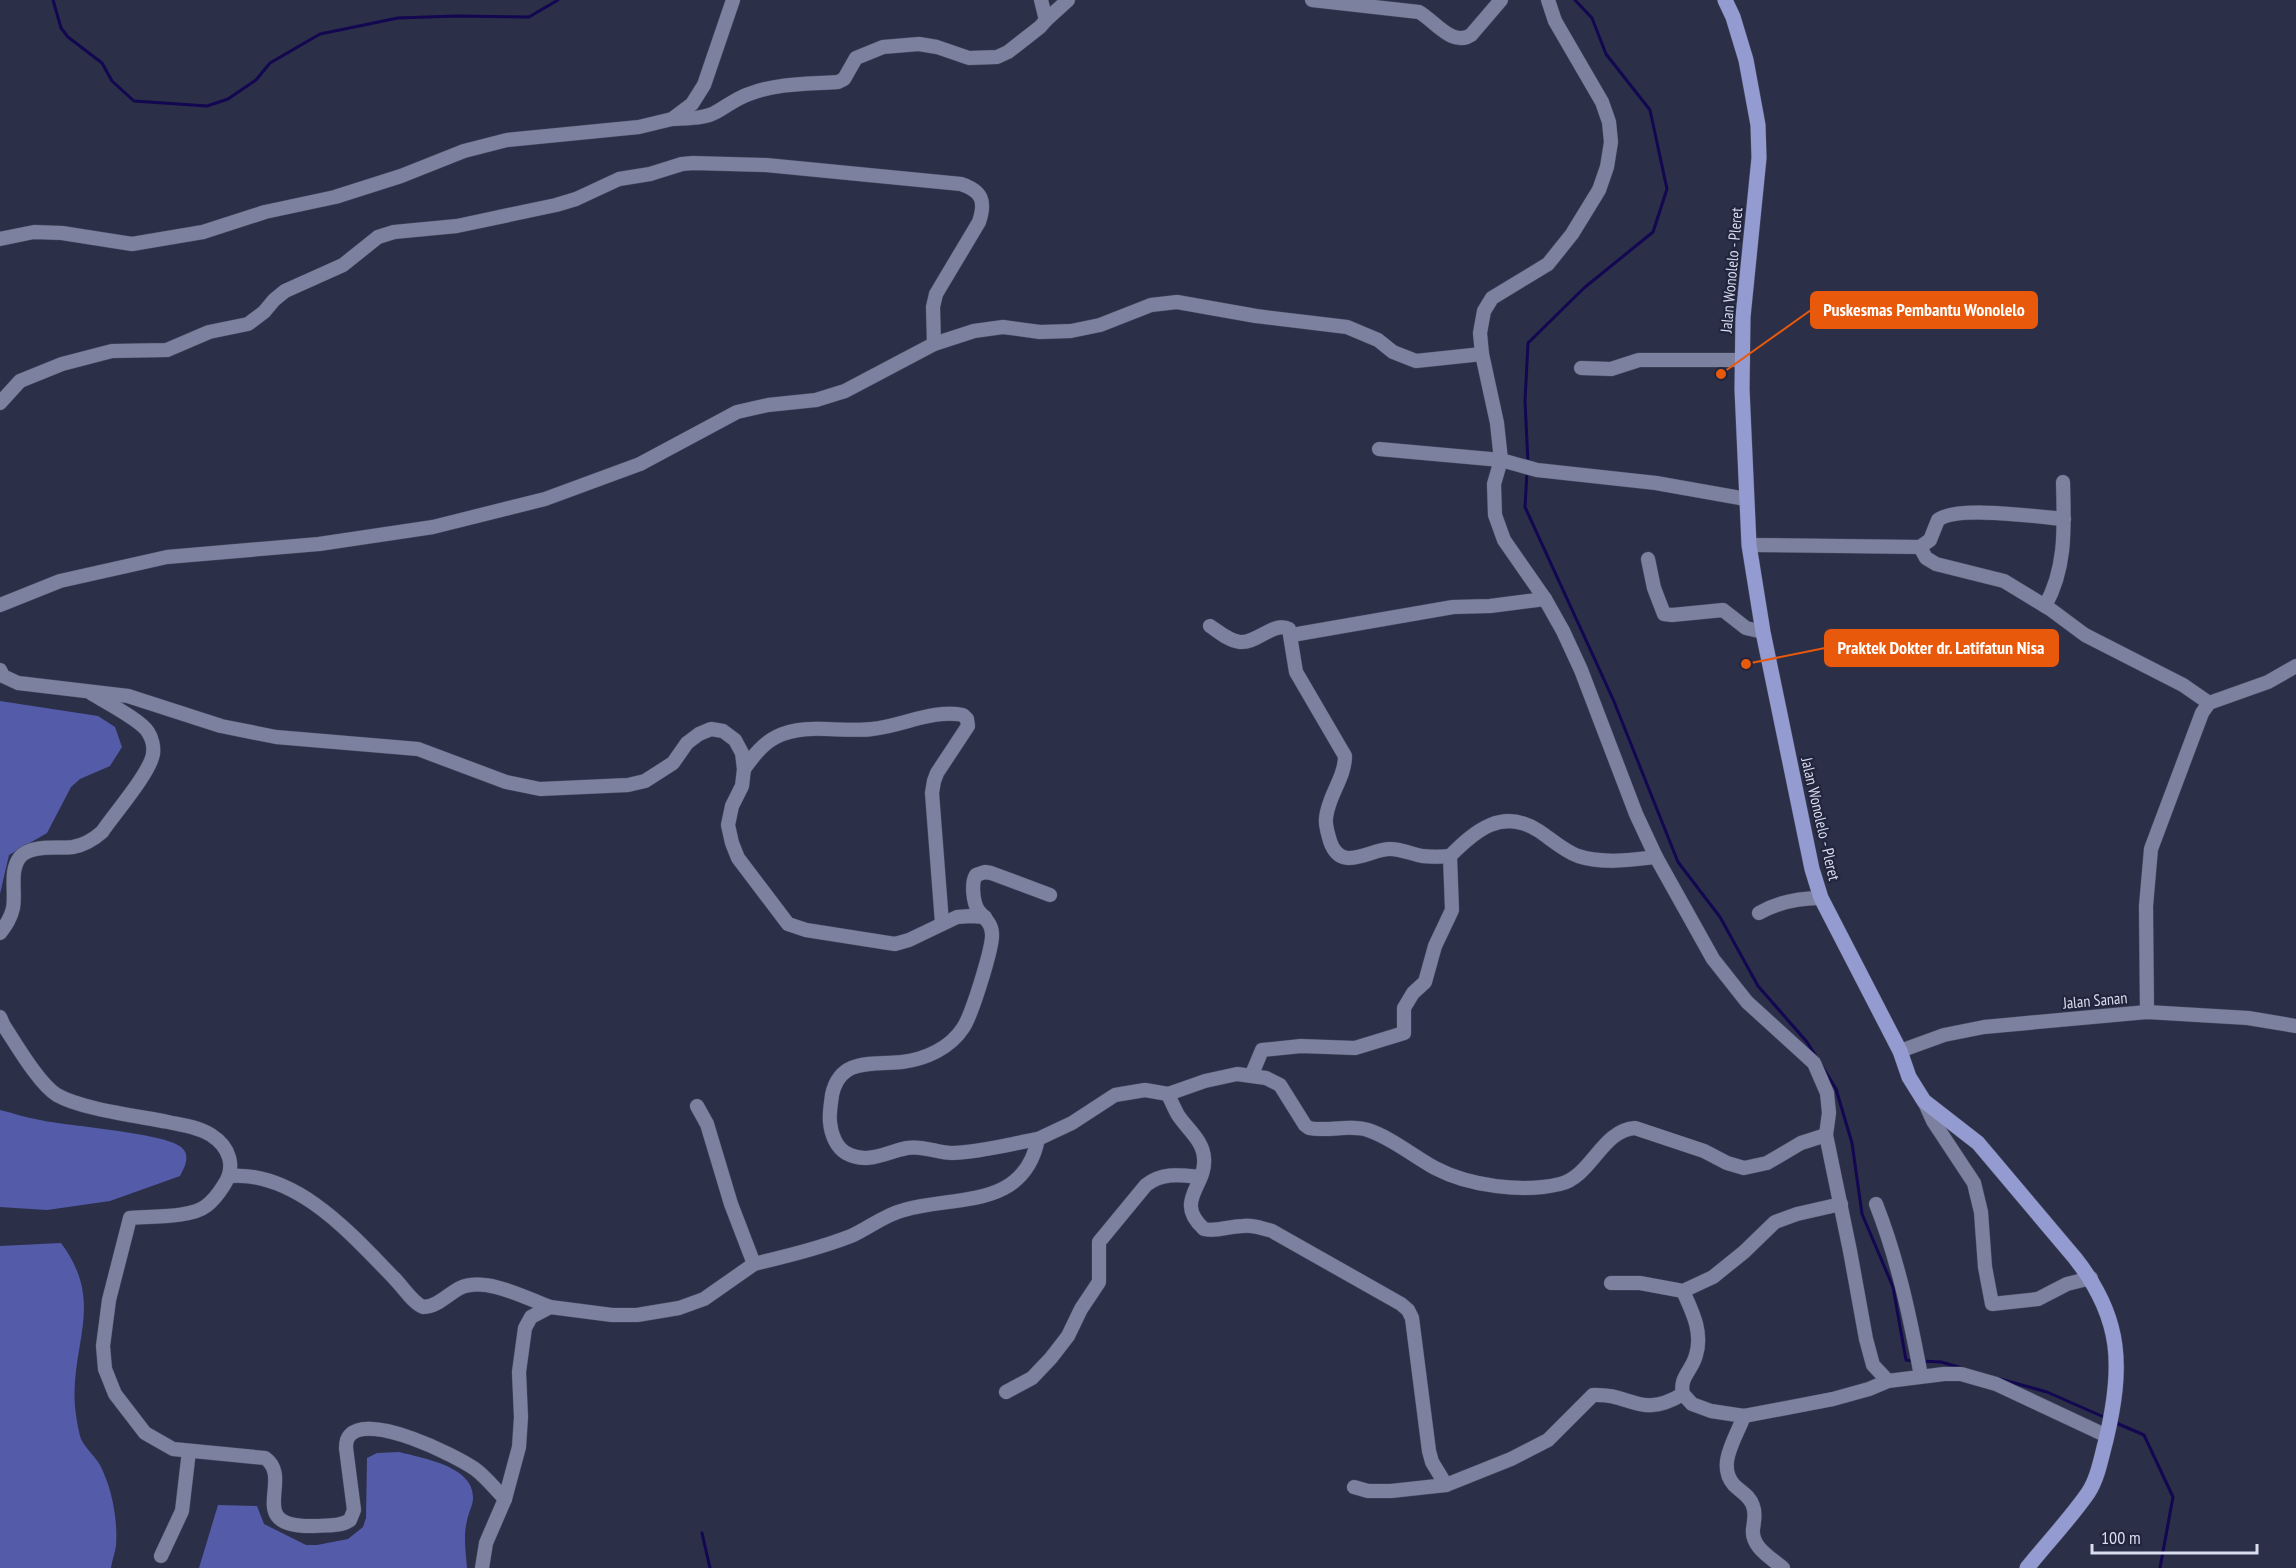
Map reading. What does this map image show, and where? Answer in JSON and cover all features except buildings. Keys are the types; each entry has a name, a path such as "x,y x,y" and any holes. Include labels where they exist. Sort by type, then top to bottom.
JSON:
{"main road":[{"name":"Jalan Wonolelo - Pleret","path":"1725,0 1733,17 1746,60 1758,125 1759,158 1743,317 1746,500 1749,545 1763,632 1812,869 1821,898 1900,1051 1909,1077 1924,1101 1978,1143 2091,1278 2100,1294 2115,1338 2118,1365 2115,1392 2108,1434 2099,1467 2089,1491 2027,1568"}],"street":[{"path":"672,119 693,104 704,85 733,0"},
{"path":"1041,0 1046,20"},
{"path":"0,239 34,232 62,233 132,244 203,231 265,212 334,197 401,176 464,151 507,140 639,127 672,119 700,117 715,113 747,94 771,87 838,82 844,79 856,58 883,47 919,44 937,47 969,58 997,57 1008,52 1040,27 1068,0"},
{"path":"1312,0 1419,12 1457,39 1464,39 1471,35 1501,0"},
{"path":"1548,0 1555,21 1602,102 1609,122 1611,142 1608,167 1599,190 1572,234 1548,264 1492,298 1484,311 1480,333 1482,354 1497,423 1501,460 1494,484 1495,515 1504,540 1545,599 1581,670 1636,814 1656,857 1713,959 1747,1002 1814,1063 1827,1093 1829,1113 1826,1135 1871,1357 1880,1374 1888,1381"},
{"path":"0,403 20,381 62,364 112,351 167,350 209,332 248,324 285,291 343,265 378,237 393,232 457,226 556,205 576,199 619,179 693,163 766,165 961,184 973,188 981,198 983,210 979,222 936,294 933,307 934,344"},
{"path":"0,605 60,581 167,557 319,544 433,527 545,500 640,464 737,412 768,405 816,400 844,391 934,344 974,331 1003,327 1040,332 1071,332 1100,325 1151,305 1177,302 1256,316 1347,327 1378,340 1393,352 1416,361 1482,354"},
{"path":"1581,368 1611,369 1639,360 1743,360"},
{"path":"1379,449 1501,460 1537,470 1656,483 1746,500"},
{"path":"2045,606 2058,578 2064,549 2063,482"},
{"path":"1749,545 1920,547 1930,540 1938,520 1952,513 2009,514 2064,519"},
{"path":"1920,547 1926,558 1936,564 2004,581 2045,606 2085,636 2163,674 2209,703"},
{"path":"1648,559 1654,588 1664,614 1723,610 1746,628 1763,632"},
{"path":"1292,636 1453,607 1490,606 1545,599"},
{"path":"1210,626 1238,642 1252,640 1281,627 1289,629 1292,636 1296,672 1341,747 1344,756 1345,766 1326,817 1326,829 1331,845 1337,854 1346,858 1357,858 1389,849 1434,857 1450,856 1475,832 1492,824 1509,822 1536,829 1579,856 1616,861 1656,857"},
{"path":"2147,1012 2146,906 2151,849 2202,713 2209,703 2268,682 2296,666"},
{"path":"0,670 3,676 18,682 128,696 221,726 276,737 418,749 506,782 540,789 628,785 645,781 673,763 687,743 699,734 711,729 723,731 735,740 742,753 744,770 742,786 732,806 728,825 732,843 738,858 788,924 806,930 895,944 909,940 957,917 985,917"},
{"path":"0,933 9,921 13,908 14,872 17,860 23,853 75,846 95,838 102,832 147,768 153,755 153,742 148,732 140,724 88,691"},
{"path":"744,770 759,749 776,737 794,731 874,729 926,716 963,715 967,719 968,726 933,781 932,794 942,923"},
{"path":"1252,1074 1262,1050 1301,1046 1355,1048 1404,1033 1404,1008 1413,993 1425,982 1435,946 1452,910 1450,856"},
{"path":"1050,895 991,873 980,873 974,878 977,909 991,925 992,937 970,1016 961,1032 946,1048 917,1059 865,1064 842,1073 835,1084 830,1113 832,1132 841,1150 864,1159 908,1148 924,1148 951,1153 1038,1139 1072,1123 1115,1095 1145,1089 1168,1094 1223,1076 1252,1074 1280,1085 1309,1128 1368,1130 1448,1174 1497,1187 1562,1184 1572,1179 1613,1138 1627,1129 1635,1128 1704,1151 1727,1163 1744,1168 1767,1163 1801,1143 1826,1135"},
{"path":"1759,913 1772,905 1806,898 1821,898"},
{"name":"Jalan Sanan","path":"1900,1051 1944,1035 1984,1027 2147,1012 2248,1018 2296,1026"},
{"path":"0,1017 43,1083 53,1093 79,1103 189,1126 211,1135 226,1148 231,1162 230,1176 205,1207 194,1212 129,1218 108,1300 103,1346 105,1369 115,1394 145,1433 173,1449 266,1458 274,1468 275,1512 280,1519 296,1526 339,1525 350,1520 354,1510 346,1448 347,1439 356,1430 366,1428 394,1432 428,1445 475,1469 505,1499"},
{"path":"1168,1094 1178,1115 1201,1145 1204,1156 1204,1168 1190,1203 1192,1214 1198,1224 1214,1232 1241,1226 1257,1226 1272,1230 1408,1310 1414,1330 1429,1451 1432,1462 1446,1485"},
{"path":"1924,1101 1933,1121 1974,1183 1981,1212 1985,1267 1992,1304 2038,1299 2067,1284 2091,1278"},
{"path":"697,1106 706,1124 731,1204 754,1264"},
{"path":"230,1176 246,1175 276,1184 320,1207 368,1250 423,1307 432,1305 462,1287 488,1285 550,1307 637,1315 680,1308 704,1299 754,1264 830,1244 854,1234 877,1220 905,1209 965,1201 993,1193 1025,1172 1035,1153 1038,1139"},
{"path":"1006,1392 1032,1378 1052,1358 1068,1336 1081,1309 1099,1282 1099,1242 1146,1185 1154,1179 1176,1174 1200,1177"},
{"path":"1611,1282 1640,1283 1683,1291 1713,1277 1744,1252 1775,1222 1797,1214 1840,1204"},
{"path":"1876,1204 1897,1263 1915,1340 1920,1373"},
{"path":"1683,1291 1698,1328 1696,1356 1683,1377 1683,1394 1692,1404 1711,1411 1744,1416 1833,1399 1920,1373 1961,1374 1981,1378 2108,1434"},
{"path":"482,1568 486,1543 505,1499 519,1447 521,1417 519,1372 525,1328 531,1317 550,1307"},
{"path":"1354,1487 1368,1491 1391,1491 1446,1485 1511,1459 1548,1440 1593,1395 1603,1394 1644,1406 1665,1404 1683,1394"},
{"path":"1744,1416 1726,1462 1726,1475 1749,1498 1754,1507 1753,1539 1755,1544 1783,1568"},
{"path":"161,1556 182,1511 189,1451"}],"shaded area":[{"path":"0,701 98,716 115,727 122,747 110,766 80,779 71,787 47,833 9,855 0,894"},
{"path":"0,1110 35,1119 136,1134 171,1142 184,1150 185,1165 180,1176 110,1201 47,1210 0,1207"},
{"path":"61,1243 74,1265 81,1285 84,1305 75,1384 77,1423 81,1439 100,1465 108,1484 115,1515 116,1549 111,1568 0,1568 0,1246"},
{"path":"399,1452 445,1465 465,1478 471,1487 473,1501 465,1533 467,1568 199,1568 218,1505 257,1506 264,1524 306,1545 348,1539 363,1527 366,1518 367,1458 377,1453"}],"waterway":[{"path":"53,0 61,28 68,37 102,63 112,81 134,101 207,106 228,99 256,80 270,63 320,34 398,18 529,17 558,0"},
{"path":"1528,463 1525,401 1528,343 1584,288 1653,232 1667,189 1650,110 1606,54 1592,18 1575,0"},
{"path":"1527,472 1525,507 1613,699 1678,862 1720,917 1758,986 1807,1042 1817,1058"},
{"path":"1822,1066 1836,1089 1852,1143 1862,1214 1893,1287 1906,1360 1914,1361"},
{"path":"1921,1361 1941,1362 1962,1368"},
{"path":"2000,1379 2047,1392 2106,1418"},
{"path":"2114,1422 2144,1435 2173,1497 2160,1568"},
{"path":"702,1533 710,1568"}],"place":[{"name":"Puskesmas Pembantu Wonolelo","path":"1721,374"},
{"name":"Praktek Dokter dr. Latifatun Nisa","path":"1746,664"}]}
